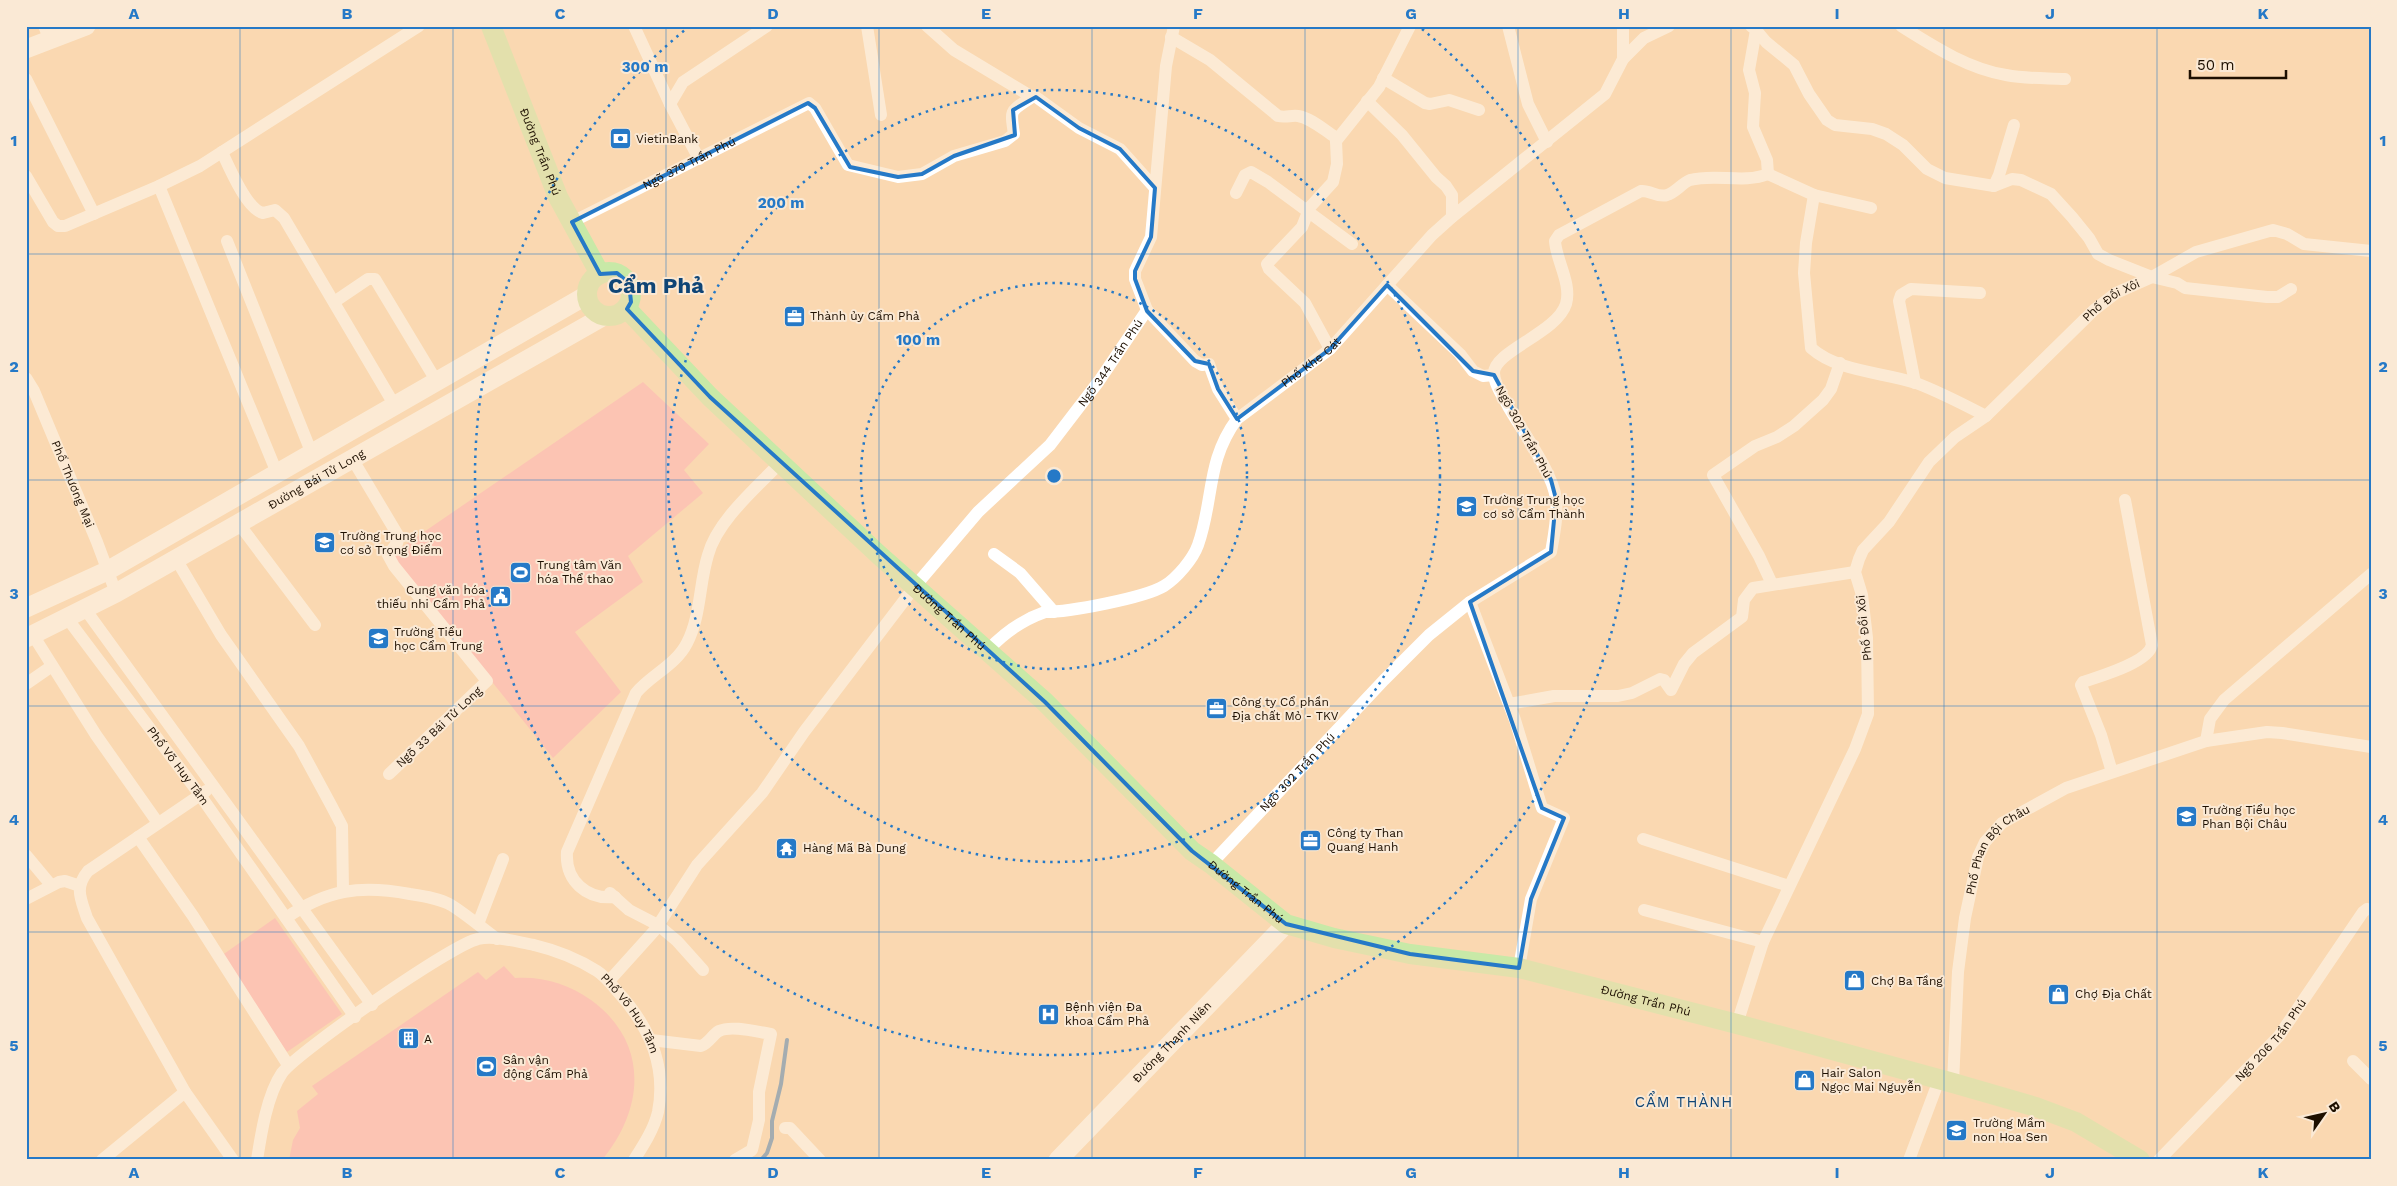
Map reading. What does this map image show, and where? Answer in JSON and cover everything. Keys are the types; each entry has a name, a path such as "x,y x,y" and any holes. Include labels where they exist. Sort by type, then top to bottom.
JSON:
{"main road":[{"name":"Đường Trần Phú","path":"491,26 558,197 600,274"},
{"path":"618,273 629,284 632,291 630,302 627,309 619,314 604,316 592,309 587,295 591,281 600,274 618,273"},
{"name":"Đường Trần Phú","path":"627,309 710,398 879,555 916,585 1045,702 1192,851 1286,924 1334,938 1410,954 1519,968 1737,1024 2036,1107 2076,1122 2140,1160"}],"street":[{"path":"26,49 47,33 86,26"},
{"path":"26,176 46,211 58,226 65,226 159,186 222,152 419,26"},
{"path":"634,26 670,104 699,160"},
{"path":"670,104 683,82 767,26"},
{"path":"867,26 881,114"},
{"path":"927,26 954,50 1032,96 1042,99 1079,128 1120,150 1155,188"},
{"path":"1336,141 1379,87 1410,26"},
{"path":"1508,26 1528,104 1547,142"},
{"path":"1623,26 1633,35 1644,38"},
{"name":"Phố Khe Cát","path":"988,650 1015,626 1044,612 1054,612 1130,598 1165,585 1183,568 1198,546 1216,458 1229,430 1237,419 1330,349 1387,285 1452,217 1605,94 1623,59 1623,26"},
{"path":"1623,59 1644,38 1669,26"},
{"path":"1901,26 1947,53 1985,70 2024,78 2065,79"},
{"path":"1754,28 1749,70 1755,93 1754,127 1767,160 1768,174 1814,195 1870,208"},
{"path":"1754,28 1766,42 1794,65 1808,94 1827,120 1835,125 1872,129 1886,134 1903,145 1927,169 1945,178 1994,186 2012,179 2021,180 2051,194 2072,216 2089,238 2098,254 2152,277 2178,283 2185,288 2267,297 2278,296 2291,289"},
{"path":"1172,32 1210,60 1278,116 1286,118 1297,116 1306,119 1335,137 1338,164 1333,182 1314,202 1302,227 1267,264 1269,269 1305,303 1330,349"},
{"name":"Ngõ 344 Trần Phú","path":"608,981 658,925 697,865 762,793 804,732 916,585 978,512 1050,445 1100,381 1147,310 1135,279 1135,271 1151,237 1166,66 1172,32"},
{"path":"1384,78 1425,103 1430,104 1449,100 1478,110"},
{"path":"26,79 94,214"},
{"name":"Ngõ 370 Trần Phú","path":"572,222 699,160 808,103 811,103 815,108 848,165 898,176 922,174 954,156 1010,138 1014,134 1010,116 1012,110 1032,96"},
{"path":"1367,101 1402,135 1436,177 1446,186 1452,195 1452,217"},
{"path":"1994,186 2014,125"},
{"path":"222,152 240,187 254,208 263,213 275,210 284,218 395,406"},
{"path":"1236,193 1242,179 1251,172 1352,244"},
{"name":"Ngõ 302 Trần Phú","path":"1211,864 1384,680 1429,635 1470,602 1551,552 1556,499 1551,480 1501,393 1494,375 1496,364 1503,356 1537,336 1566,304 1567,291 1555,250 1554,240 1641,191 1648,190 1659,195 1667,195 1692,180 1731,177 1751,179 1768,174"},
{"path":"159,186 277,474"},
{"path":"1814,195 1806,244 1804,272 1811,348 1818,354 1840,363 1915,383 1986,416"},
{"name":"Phố Đồi Xôi","path":"1737,1024 1763,942 1855,749 1868,714 1867,638 1862,595 1855,572 1863,550 1889,522 1929,462 1955,437 1986,416 2094,310 2116,293 2152,277 2196,252 2273,230 2287,234 2304,244 2371,251"},
{"path":"227,241 312,454"},
{"path":"334,302 368,279 375,279 437,382 453,404"},
{"path":"1387,285 1460,354 1473,371 1483,376 1494,375"},
{"path":"1915,383 1899,302 1901,295 1911,289 1980,293"},
{"name":"Đường Bái Tử Long","path":"26,608 108,571 587,295"},
{"path":"1147,310 1195,361 1202,365 1209,364 1218,389 1237,419"},
{"name":"Đường Bái Tử Long","path":"29,637 116,593 453,404 604,316"},
{"path":"1772,584 1759,556 1714,475 1755,446 1777,437 1794,426 1823,400 1831,389 1840,363"},
{"name":"Phố Thương Mại","path":"26,378 38,400 116,593"},
{"name":"Ngõ 33 Bái Tử Long","path":"353,460 399,537 388,555 394,566 487,681 389,774"},
{"path":"704,970 658,925 629,910 611,894 600,898 580,887 568,874 566,852 636,693 642,685 674,661 687,644 693,631 708,554 714,540 750,494 780,463"},
{"path":"261,483 275,504"},
{"path":"2112,772 2101,735 2081,685 2083,682 2137,661 2151,649 2153,639 2125,500"},
{"path":"239,524 315,625"},
{"path":"994,554 1020,574 1054,612"},
{"path":"176,559 222,635 299,746 342,826 343,891"},
{"path":"1508,704 1554,696 1618,696 1632,693 1660,679 1664,680 1671,690 1684,664 1693,653 1742,617 1746,594 1753,588 1855,572"},
{"path":"2206,741 2210,719 2224,700 2371,574"},
{"path":"72,587 85,609"},
{"path":"53,596 67,618"},
{"path":"1470,602 1508,704 1542,808 1564,818 1531,899 1519,968"},
{"name":"Phố Võ Huy Tâm","path":"85,609 372,1005"},
{"name":"Phố Võ Huy Tâm","path":"67,618 200,795 354,1017"},
{"path":"29,637 52,666 96,735 158,823"},
{"path":"26,684 52,666"},
{"name":"Phố Phan Bội Châu","path":"1909,1160 1946,1082 1965,918 1978,857 1985,842 2002,823 2017,813 2066,788 2206,741 2267,732 2371,748"},
{"path":"214,785 88,872 80,880 79,892 87,918 185,1092 233,1160"},
{"path":"138,837 193,916 288,1065"},
{"path":"1643,839 1789,886"},
{"path":"26,855 51,885"},
{"path":"478,924 503,859"},
{"path":"26,898 51,885 65,881 80,886"},
{"name":"Phố Võ Huy Tâm","path":"286,918 312,901 343,891 359,888 397,891 428,897 449,904 498,940"},
{"name":"Ngõ 206 Trần Phú","path":"2159,1160 2279,1036 2363,912 2367,909"},
{"path":"1644,910 1763,942"},
{"name":"Đường Thanh Niên","path":"1058,1160 1286,924"},
{"name":"Phố Võ Huy Tâm","path":"257,1160 262,1124 280,1076 288,1065 440,958 478,939 498,940 552,949 597,971 628,1002 651,1040 658,1058 661,1086 657,1114 634,1160"},
{"path":"651,1040 701,1046 726,1029 771,1034 759,1092 759,1120 752,1150 735,1160"},
{"path":"2353,1061 2371,1079"},
{"path":"102,1160 185,1092"},
{"path":"785,1128 790,1128 820,1160"}],"highlighted area":[{"path":"1036,97 1079,128 1120,149 1155,188 1151,237 1135,271 1135,279 1147,311 1195,361 1209,364 1218,389 1237,419 1330,349 1387,285 1473,371 1494,375 1551,480 1556,499 1551,552 1470,602 1542,808 1564,818 1531,899 1519,968 1410,954 1286,924 1192,851 1045,702 710,397 627,309 631,302 629,283 617,273 600,274 572,222 808,103 815,108 850,167 898,177 922,174 954,156 1015,135 1013,110"}],"shaded area":[{"name":"Trung tâm Văn hóa Thể thao","path":"643,382 709,444 684,470 703,493 628,556 643,582 575,632 621,692 553,758 396,562 395,554 399,549"},
{"path":"275,918 342,1014 287,1052 221,956"},
{"name":"Sân vận động Cẩm Phả","path":"504,966 515,978 535,978 555,982 583,994 610,1017 623,1035 631,1055 634,1076 633,1098 627,1119 616,1140 602,1160 289,1160 293,1140 300,1128 297,1111 318,1094 312,1086 478,972 486,980"}],"waterway":[{"path":"761,1160 767,1153 772,1138 772,1121 781,1084 787,1040"}],"place":[{"name":"VietinBank","path":"620,139"},
{"name":"Thành ủy Cẩm Phả","path":"794,316"},
{"name":"Trường Trung học cơ sở Cẩm Thành","path":"1467,507"},
{"name":"Trường Trung học cơ sở Trọng Điểm","path":"324,543"},
{"name":"Trung tâm Văn hóa Thể thao","path":"521,572"},
{"name":"Cung văn hóa thiếu nhi Cẩm Phả","path":"501,597"},
{"name":"Trường Tiểu học Cẩm Trung","path":"378,639"},
{"name":"Công ty Cổ phần Địa chất Mỏ - TKV","path":"1216,709"},
{"name":"Trường Tiểu học Phan Bội Châu","path":"2186,817"},
{"name":"Công ty Than Quang Hanh","path":"1311,840"},
{"name":"Hàng Mã Bà Dung","path":"787,848"},
{"name":"Chợ Ba Tầng","path":"1855,981"},
{"name":"Chợ Địa Chất","path":"2059,994"},
{"name":"Bệnh viện Đa khoa Cẩm Phả","path":"1049,1014"},
{"name":"A","path":"408,1039"},
{"name":"Sân vận động Cẩm Phả","path":"487,1067"},
{"name":"Hair Salon Ngọc Mai Nguyễn","path":"1805,1080"},
{"name":"Trường Mầm non Hoa Sen","path":"1957,1130"}],"district":[{"name":"Cẩm Phả","path":"656,285"},
{"name":"CẨM THÀNH","path":"1684,1102"}]}
